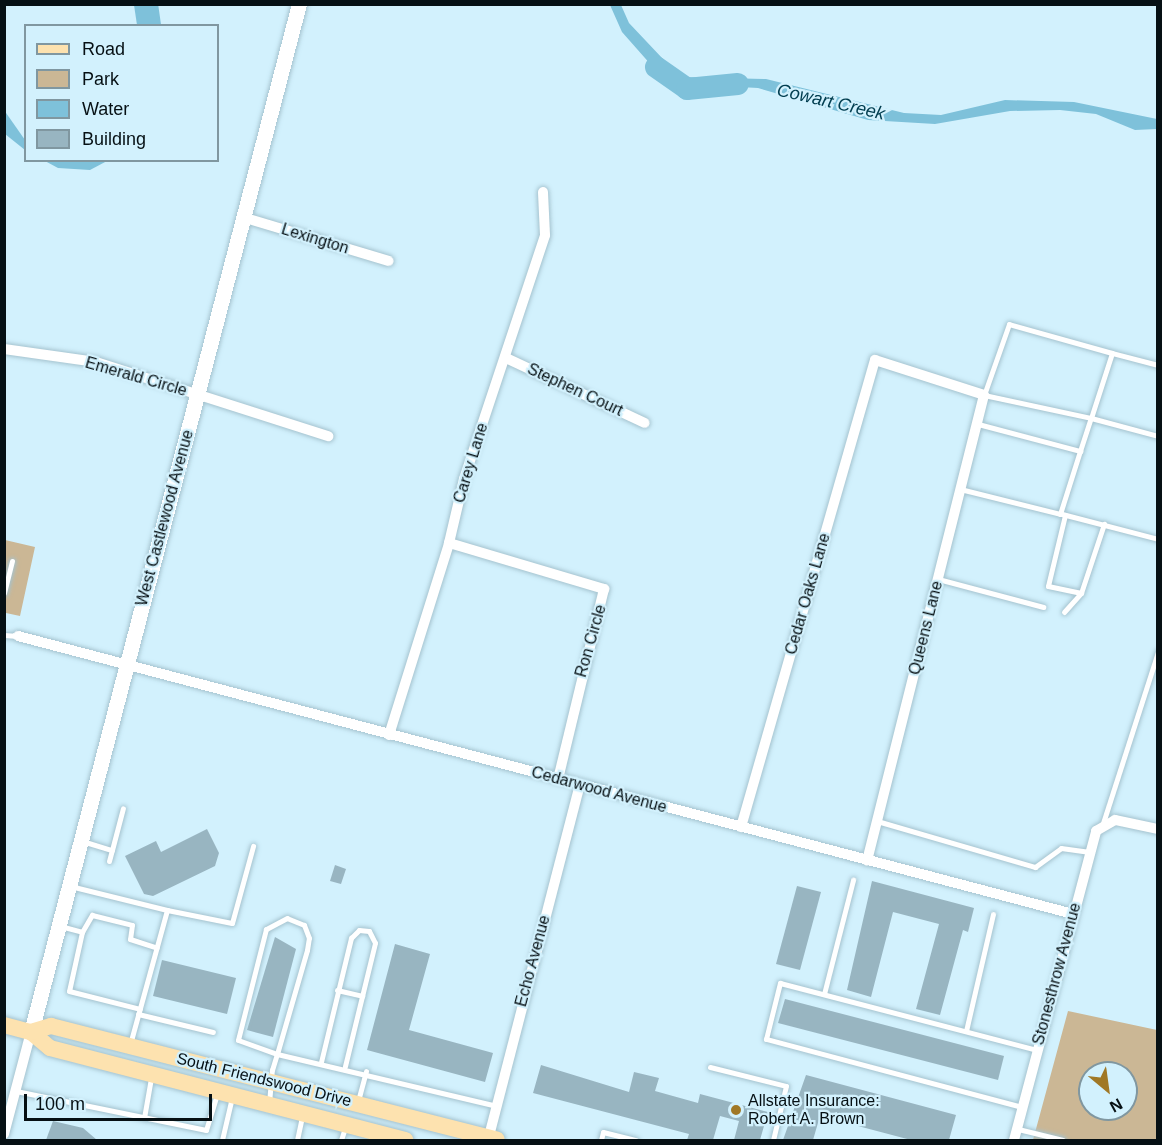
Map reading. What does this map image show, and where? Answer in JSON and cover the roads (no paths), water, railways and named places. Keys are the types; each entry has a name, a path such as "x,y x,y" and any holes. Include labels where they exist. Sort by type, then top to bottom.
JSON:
{"main road":[{"name":"South Friendswood Drive","path":"4,1025 31,1032 50,1048 302,1114 344,1133 405,1140"},
{"name":"South Friendswood Drive","path":"31,1032 51,1026 491,1140"}],"street":[{"name":"West Castlewood Avenue","path":"31,1032 298,4"},
{"name":"Carey Lane","path":"389,735 450,543 464,479 545,236 543,192"},
{"name":"Lexington","path":"242,217 388,261"},
{"name":"Emerald Circle","path":"4,349 96,362 328,436"},
{"name":"Stephen Court","path":"506,358 645,423"},
{"name":"Cedar Oaks Lane","path":"741,827 875,360 984,395"},
{"name":"Queens Lane","path":"867,861 984,395"},
{"name":"Ron Circle","path":"450,543 604,590 558,779"},
{"name":"Cedarwood Avenue","path":"18,636 1072,914"},
{"name":"Echo Avenue","path":"491,1140 496,1106 580,785"},
{"path":"1103,823 1115,820 1158,829"},
{"name":"Stonesthrow Avenue","path":"1014,1140 1072,914 1090,852 1103,823"},
{"path":"4,1134 31,1032"}],"lane":[{"path":"1158,365 1009,324 984,395 1091,418 1158,436"},
{"path":"1081,593 1048,586 1063,514 1080,451 1112,353"},
{"path":"976,424 1080,451"},
{"path":"960,489 1158,539"},
{"path":"1064,612 1081,593 1104,524"},
{"path":"4,593 12,561"},
{"path":"938,579 1043,607"},
{"path":"4,635 18,636"},
{"path":"1103,823 1158,652"},
{"path":"109,861 123,808"},
{"path":"877,821 1035,867 1061,848 1090,852"},
{"path":"80,841 112,850"},
{"path":"69,885 167,910 232,923 253,846"},
{"path":"824,994 853,880"},
{"path":"130,1046 167,910"},
{"path":"966,1031 993,914"},
{"path":"157,948 130,939 132,925 92,915 82,932 69,991 213,1032"},
{"path":"269,1105 270,1082 277,1054 309,938 304,925 287,918 266,929 238,1040 277,1054 345,1066 496,1106"},
{"path":"58,925 82,932"},
{"path":"321,1062 351,938 359,930 369,931 375,943 345,1066"},
{"path":"1023,1107 766,1039 780,983 1038,1050"},
{"path":"337,990 362,996"},
{"path":"710,1067 786,1086 773,1140"},
{"path":"357,1104 366,1071"},
{"path":"144,1118 152,1074"},
{"path":"16,1091 206,1130 225,1093"},
{"path":"222,1140 225,1093"},
{"path":"297,1140 302,1114"},
{"path":"1017,1129 1063,1140"},
{"path":"601,1140 603,1132 636,1140"}],"water":[{"path":"134,5 144,5 151,24 137,24"},
{"name":"Cowart Creek","path":"610,5 621,5 629,23 680,77 766,79 904,113 941,115 1005,100 1074,102 1157,119 1157,129 1135,130 1096,114 1060,110 1010,111 935,124 868,120 758,88 667,83 622,32"},
{"path":"4,110 24,139 24,149 5,134"},
{"path":"47,162 105,162 90,170 58,168"}],"waterway":[{"name":"Cowart Creek","path":"147,4 150,24"},
{"name":"Cowart Creek","path":"656,67 687,89 738,84"}],"place":[{"name":"Allstate Insurance: Robert A. Brown","path":"736,1110"}]}
